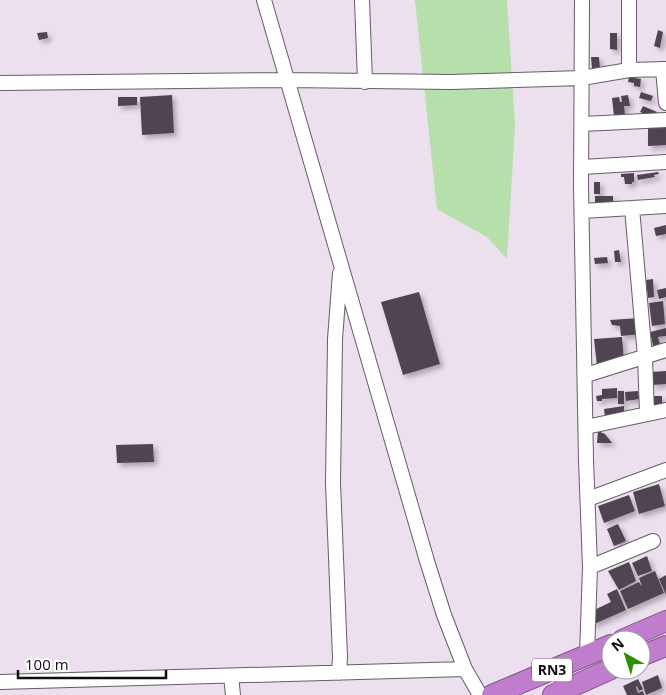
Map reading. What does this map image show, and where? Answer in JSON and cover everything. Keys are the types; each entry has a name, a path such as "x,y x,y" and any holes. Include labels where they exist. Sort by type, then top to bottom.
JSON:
{"highway":[{"path":"645,630 666,621"},
{"path":"651,653 665,648"},
{"name":"RN3","path":"492,695 601,649"},
{"name":"RN3","path":"553,695 601,673"}],"street":[{"path":"264,0 426,561 465,669 480,695"},
{"path":"362,0 365,82"},
{"path":"582,0 582,211 586,460 590,567 587,655"},
{"path":"629,0 629,70"},
{"path":"0,83 288,80 451,82 582,78 629,70 664,69 666,103"},
{"path":"582,124 666,120"},
{"path":"582,167 666,162"},
{"path":"582,211 666,206"},
{"path":"632,208 645,356 647,414"},
{"path":"339,673 340,657 333,483 335,340 341,265"},
{"path":"586,375 666,350"},
{"path":"586,426 666,410"},
{"path":"588,499 666,470"},
{"path":"590,567 652,541"},
{"path":"0,682 465,669"},
{"path":"231,676 233,695"}],"green space":[{"path":"415,0 507,0 515,125 507,259 487,237 437,209"}],"building":[{"path":"658,30 663,32 660,48 654,46"},
{"path":"47,32 48,38 39,40 37,33"},
{"path":"610,33 617,33 617,50 610,49"},
{"path":"591,57 599,57 600,69 592,69"},
{"path":"629,77 641,79 640,87 628,82"},
{"path":"641,92 653,96 651,101 639,98"},
{"path":"172,95 174,133 142,135 140,97"},
{"path":"628,95 630,106 624,106 625,115 614,116 612,98 619,97 620,102 622,102 621,96"},
{"path":"118,97 137,97 137,105 118,106"},
{"path":"643,106 657,112 655,118 640,112"},
{"path":"648,128 666,128 666,145 648,146"},
{"path":"658,172 659,174 654,175 655,177 638,180 637,175"},
{"path":"634,173 634,182 632,184 625,184 624,177 621,177 621,174"},
{"path":"594,182 600,182 600,194 594,194"},
{"path":"595,196 613,196 613,202 595,207"},
{"path":"666,225 666,234 656,236 654,228"},
{"path":"619,250 621,262 615,262 614,251"},
{"path":"607,257 608,263 595,264 594,258"},
{"path":"653,279 654,297 648,298 646,280"},
{"path":"666,288 666,297 659,299 657,290"},
{"path":"419,292 440,364 403,375 381,302"},
{"path":"663,301 665,324 652,326 649,303"},
{"path":"639,318 641,334 621,336 620,326 612,325 610,320"},
{"path":"666,328 666,336 658,337 660,344 653,346 650,332"},
{"path":"622,337 624,362 597,366 594,339"},
{"path":"666,371 666,384 652,385 651,372"},
{"path":"617,388 617,398 597,401 596,396 602,395 602,389"},
{"path":"618,391 624,391 624,404 618,404"},
{"path":"638,391 639,399 626,401 625,392"},
{"path":"650,396 662,396 662,405 650,405"},
{"path":"624,406 624,414 605,417 604,409"},
{"path":"598,431 605,434 612,443 597,443"},
{"path":"153,444 154,462 117,463 116,445"},
{"path":"659,484 665,506 639,514 633,492"},
{"path":"629,495 635,511 604,523 598,506"},
{"path":"618,524 626,541 614,546 607,529"},
{"path":"647,556 652,571 638,576 632,563"},
{"path":"629,562 636,581 619,590 608,571"},
{"path":"655,571 664,593 628,609 620,591 639,582 642,587 639,578"},
{"path":"666,575 666,595 659,579"},
{"path":"617,589 626,610 592,625 592,611 611,602 607,594"},
{"path":"658,675 662,688 646,695 642,682 651,680 651,678"},
{"path":"638,680 643,689 639,691 637,686 638,693 643,691 644,695 627,695 623,686"}]}
